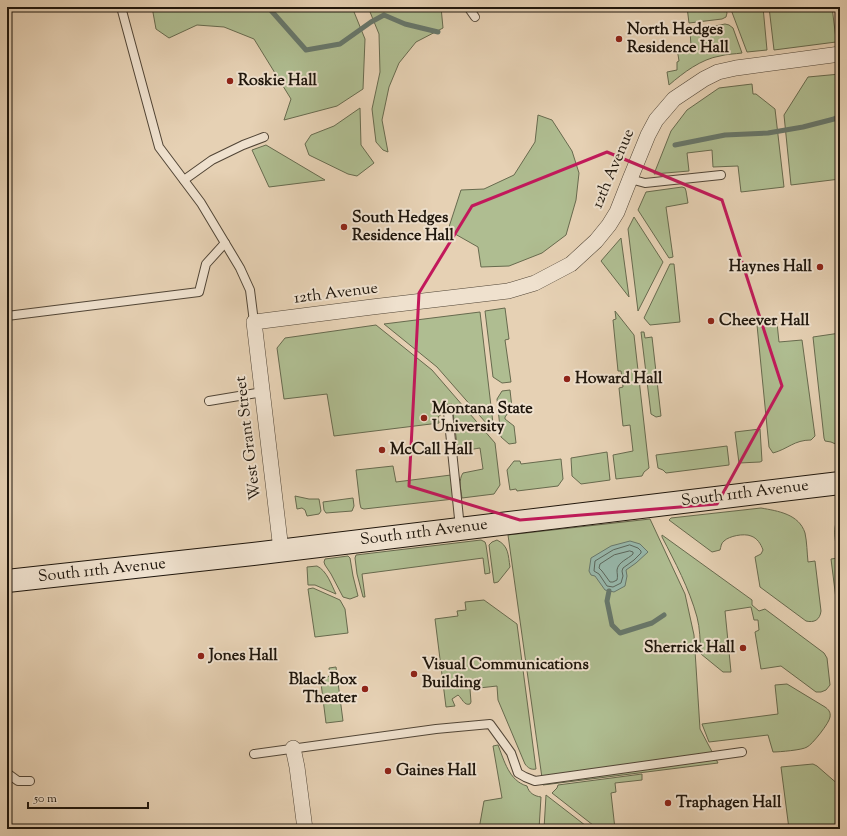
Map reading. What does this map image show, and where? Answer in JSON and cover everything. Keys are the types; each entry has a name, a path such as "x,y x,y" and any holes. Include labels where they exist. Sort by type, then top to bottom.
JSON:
{"street":[{"name":"12th Avenue","path":"254,322 501,292 534,283 571,264 596,241 609,225 617,212 648,135 656,120 674,99 704,79 718,72 736,68 840,54"},
{"name":"West Grant Street","path":"254,322 281,550"},
{"name":"South 11th Avenue","path":"7,581 281,550 840,483"},
{"path":"293,748 305,829"}],"lane":[{"path":"121,7 159,147 201,203 240,268 250,290 254,322"},
{"path":"468,7 475,17"},
{"path":"184,180 212,160 264,137"},
{"path":"630,179 645,183 721,175"},
{"path":"7,316 199,292 206,264 225,243"},
{"path":"209,401 262,392"},
{"path":"448,412 460,528"},
{"path":"254,754 436,729 490,724 511,753 518,773 535,781 742,752"},
{"path":"7,773 18,781 30,781"}],"highlighted area":[{"path":"607,152 722,200 782,386 717,504 520,520 409,486 419,293 472,206"}],"green space":[{"path":"152,7 352,7 365,39 363,89 337,106 284,120 291,99 254,39 224,27 197,25 169,38 156,29"},
{"path":"368,7 441,7 443,28 416,42 399,63 389,87 382,120 388,152 383,150 376,142 372,109 380,72 379,34"},
{"path":"687,7 725,7 727,13 726,17 722,19 689,23"},
{"path":"730,7 763,7 767,50 747,52"},
{"path":"769,7 832,7 836,42 774,50"},
{"path":"725,24 733,28 742,53 723,55 699,63 686,71 669,85 667,72 677,70 677,62 679,61 677,48 691,46 690,31"},
{"path":"840,74 840,179 791,185 784,115 808,77"},
{"path":"752,84 753,94 756,94 775,109 784,187 741,192 738,166 713,167 712,150 687,153 689,171 654,174 671,131 687,110 719,88"},
{"path":"360,108 361,145 374,163 357,176 348,174 309,155 305,144 311,135 334,126"},
{"path":"538,115 552,120 572,151 579,173 576,200 566,235 542,253 509,266 481,267 478,247 448,230 461,190 484,189 514,175 535,142"},
{"path":"266,145 325,180 269,187 252,150"},
{"path":"682,187 685,188 688,203 666,207 673,257 669,258 638,210 646,192"},
{"path":"634,217 663,262 638,311 628,229"},
{"path":"621,238 629,297 601,261"},
{"path":"670,264 674,264 680,322 650,325 644,318"},
{"path":"505,308 509,339 505,340 511,382 502,383 493,377 485,311"},
{"path":"615,311 634,335 649,468 642,476 616,479 613,455 633,451 630,425 623,426 619,388 623,387 621,371 618,371 613,320 616,319"},
{"path":"480,312 494,432 437,367 384,324"},
{"path":"777,323 779,342 802,340 815,436 811,440 800,441 773,453 769,447 757,325"},
{"path":"376,325 432,370 495,443 500,485 494,494 462,498 460,482 463,473 483,469 480,448 464,450 457,445 452,404 443,405 444,412 438,417 439,423 334,436 327,394 284,399 277,348 285,338"},
{"path":"641,332 644,332 645,338 652,337 661,416 656,417 651,414"},
{"path":"840,333 840,446 825,441 824,438 813,337"},
{"path":"510,390 512,408 505,419 514,426 516,443 509,444 501,437 497,399 502,391"},
{"path":"760,429 762,461 739,463 735,432"},
{"path":"727,446 729,465 666,473 658,468 656,455"},
{"path":"607,452 610,480 581,484 572,476 571,458"},
{"path":"561,459 563,479 558,486 517,491 516,489 510,490 507,470 514,461 520,461 521,464"},
{"path":"393,466 396,482 451,475 454,499 364,509 361,508 356,470"},
{"path":"295,496 309,499 319,499 321,511 319,514 307,516 305,510 302,508 297,509"},
{"path":"353,498 354,506 352,511 326,513 324,510 323,502"},
{"path":"761,508 787,514 798,522 805,533 808,562 815,561 821,611 818,619 812,622 806,621 760,587 755,557 761,554 763,550 760,543 755,538 748,535 733,536 723,542 720,550 712,552 669,520 671,518"},
{"path":"840,514 840,608 837,607 831,559 838,558 835,529 837,519"},
{"path":"650,519 685,594 694,635 700,729 718,763 543,785 508,535"},
{"path":"662,535 752,600 752,605 759,611 765,609 824,653 827,658 830,685 826,690 816,692 781,666 761,669 755,632 759,630 758,620 754,620 751,607 725,611 731,672 723,672 701,654 699,626 694,606"},
{"path":"481,540 485,542 486,545 490,573 485,574 483,558 362,574 365,597 363,597 357,574 356,555"},
{"path":"497,540 506,548 510,567 498,582 494,583 489,545"},
{"path":"348,556 350,558 358,596 350,599 343,597 324,562 325,559"},
{"path":"317,566 326,574 336,594 315,585 308,585 307,567"},
{"path":"313,588 340,600 345,609 348,633 315,637 308,589"},
{"path":"484,600 517,624 536,769 527,767 525,764 498,700 497,686 470,689 470,704 466,704 458,695 452,699 455,706 446,707 435,619 458,616 457,611 466,610 465,602"},
{"path":"336,667 343,721 326,723 321,683 330,675 329,668"},
{"path":"787,684 825,707 830,712 830,717 827,724 816,738 805,748 773,752 768,735 709,742 702,724 778,714 775,685"},
{"path":"498,745 511,775 516,780 527,786 532,794 541,797 539,829 479,829 484,801 502,798 493,746"},
{"path":"813,764 840,786 840,829 789,829 781,767"},
{"path":"642,774 642,780 615,783 616,792 611,793 615,829 598,829 552,793 558,785"},
{"path":"546,795 590,829 544,829"}],"water":[{"path":"630,541 640,544 648,552 626,570 627,576 625,586 614,592 605,590 595,576 591,575 589,571 591,558 611,546"}],"waterway":[{"path":"268,7 306,50 340,44 371,22 384,15 405,24 438,32"},
{"path":"675,145 725,135 768,133 803,127 840,116"},
{"path":"609,591 607,601 612,625 620,633 652,623 664,615"}],"place":[{"name":"North Hedges Residence Hall","path":"619,39"},
{"name":"Roskie Hall","path":"230,81"},
{"name":"South Hedges Residence Hall","path":"344,227"},
{"name":"Haynes Hall","path":"820,267"},
{"name":"Cheever Hall","path":"711,321"},
{"name":"Howard Hall","path":"567,379"},
{"name":"Montana State University","path":"424,418"},
{"name":"McCall Hall","path":"382,450"},
{"name":"Sherrick Hall","path":"743,648"},
{"name":"Jones Hall","path":"201,656"},
{"name":"Visual Communications Building","path":"414,674"},
{"name":"Black Box Theater","path":"365,689"},
{"name":"Gaines Hall","path":"388,771"},
{"name":"Traphagen Hall","path":"668,803"}]}
